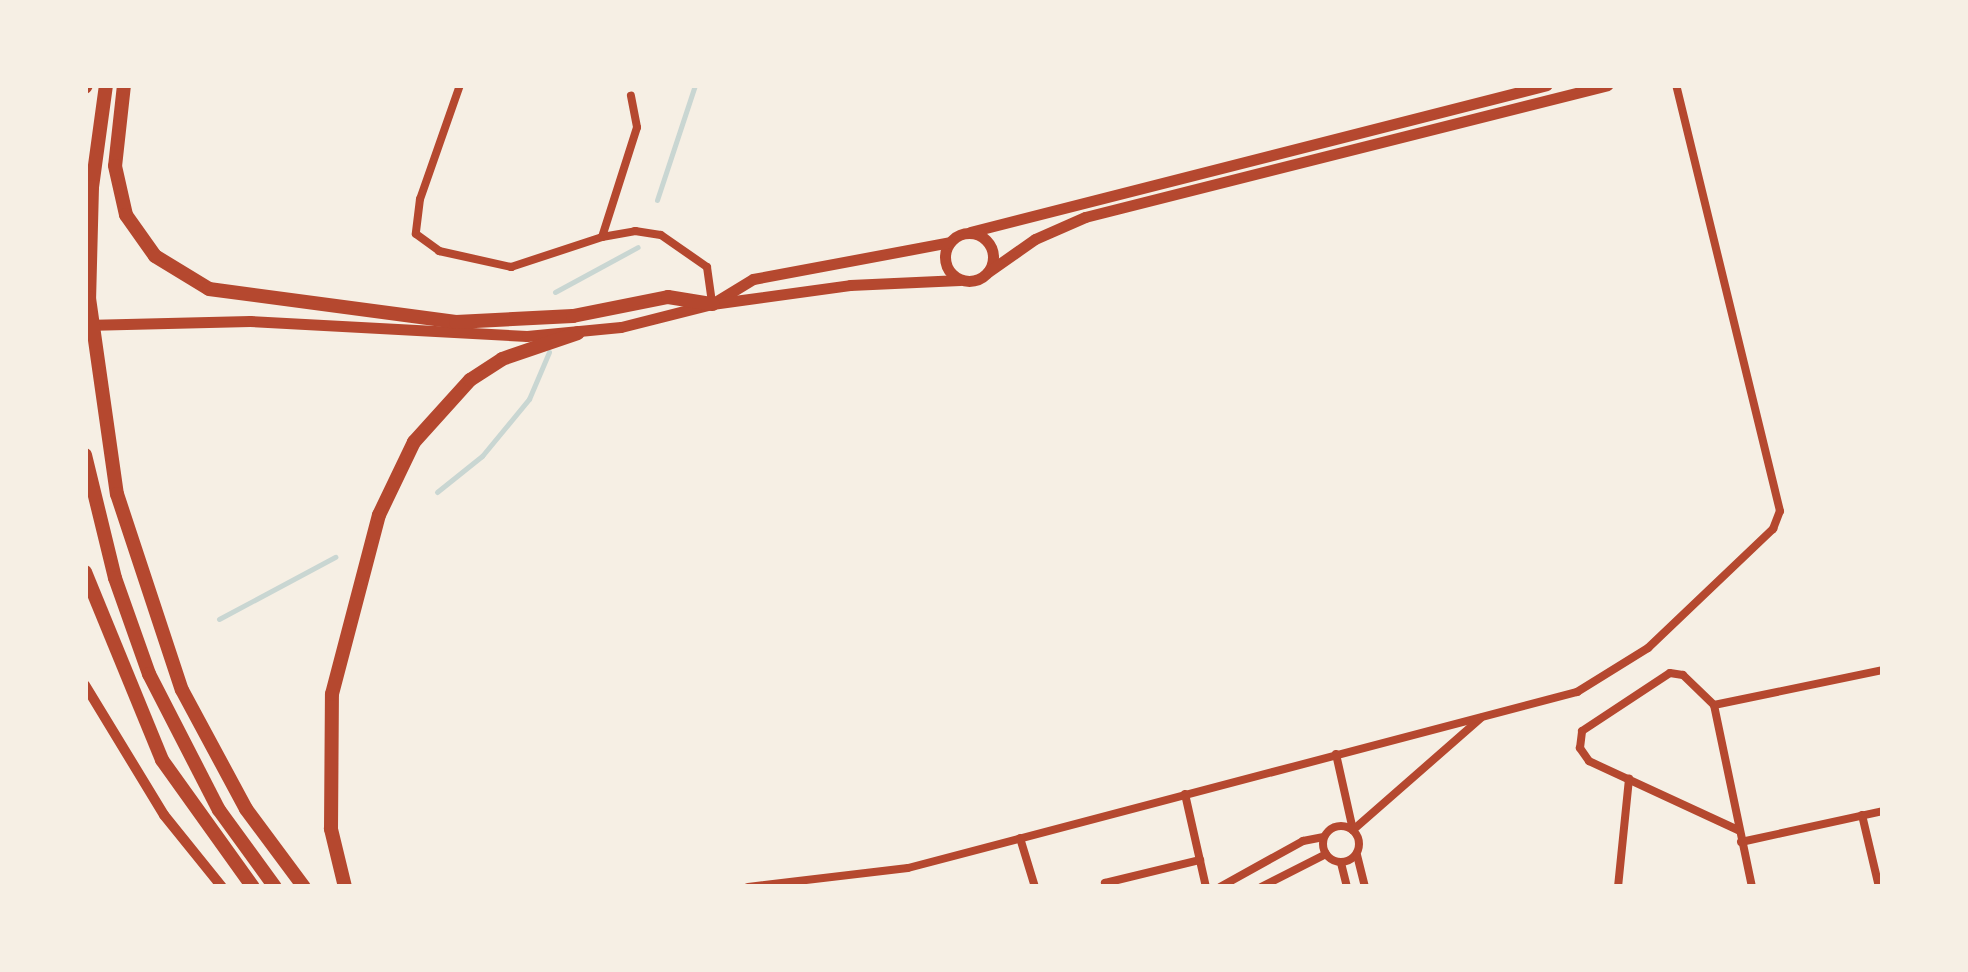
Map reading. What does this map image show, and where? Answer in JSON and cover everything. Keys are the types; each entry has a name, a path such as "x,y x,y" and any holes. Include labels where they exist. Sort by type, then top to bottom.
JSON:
{"highway":[{"path":"106,85 92,188 89,298 118,494 182,690 246,809 304,887"},
{"path":"124,85 115,166 126,215 155,256 209,289 456,322 573,316 668,297 712,304"},
{"path":"345,887 331,829 332,694 380,515 414,442 470,380 502,359 578,333"},
{"path":"85,455 114,578 150,674 219,810 275,887"},
{"path":"85,572 162,760 253,887"}],"main road":[{"path":"712,304 753,279 950,242 970,232 1547,85"},
{"path":"85,325 189,321 468,336 578,333 712,304 850,285 960,280 988,272 1035,240 1085,217 1608,85"},
{"path":"970,232 990,243 988,272"},
{"path":"950,242 946,264 960,280"}],"street":[{"path":"460,85 420,199 416,234 439,251 511,267 602,237 635,231 677,242 707,267 712,304"},
{"path":"748,887 908,868 1577,692 1622,668 1779,518 1676,85"},
{"path":"602,237 638,127 630,96"},
{"path":"1714,705 1883,670"},
{"path":"1738,830 1590,762 1580,748 1582,730 1670,673 1683,676 1714,705 1752,887"},
{"path":"85,685 164,814 222,887"},
{"path":"1353,830 1486,714"},
{"path":"1336,754 1353,830 1360,842 1356,854 1365,887"},
{"path":"1618,887 1630,779"},
{"path":"1185,794 1206,887"},
{"path":"1741,842 1883,811"},
{"path":"1862,815 1879,887"},
{"path":"1220,887 1302,841 1324,837 1337,826 1353,830"},
{"path":"1324,837 1326,854"},
{"path":"1020,838 1035,887"},
{"path":"1326,854 1341,862"},
{"path":"1261,887 1326,854"},
{"path":"1341,862 1356,854"},
{"path":"1108,887 1105,883 1200,860"},
{"path":"1341,862 1346,887"},
{"path":"850,875 854,887"}],"waterway":[{"path":"657,200 695,85"},
{"path":"555,292 638,247"},
{"path":"437,492 482,456 529,399 549,352"},
{"path":"219,619 335,557"}]}
